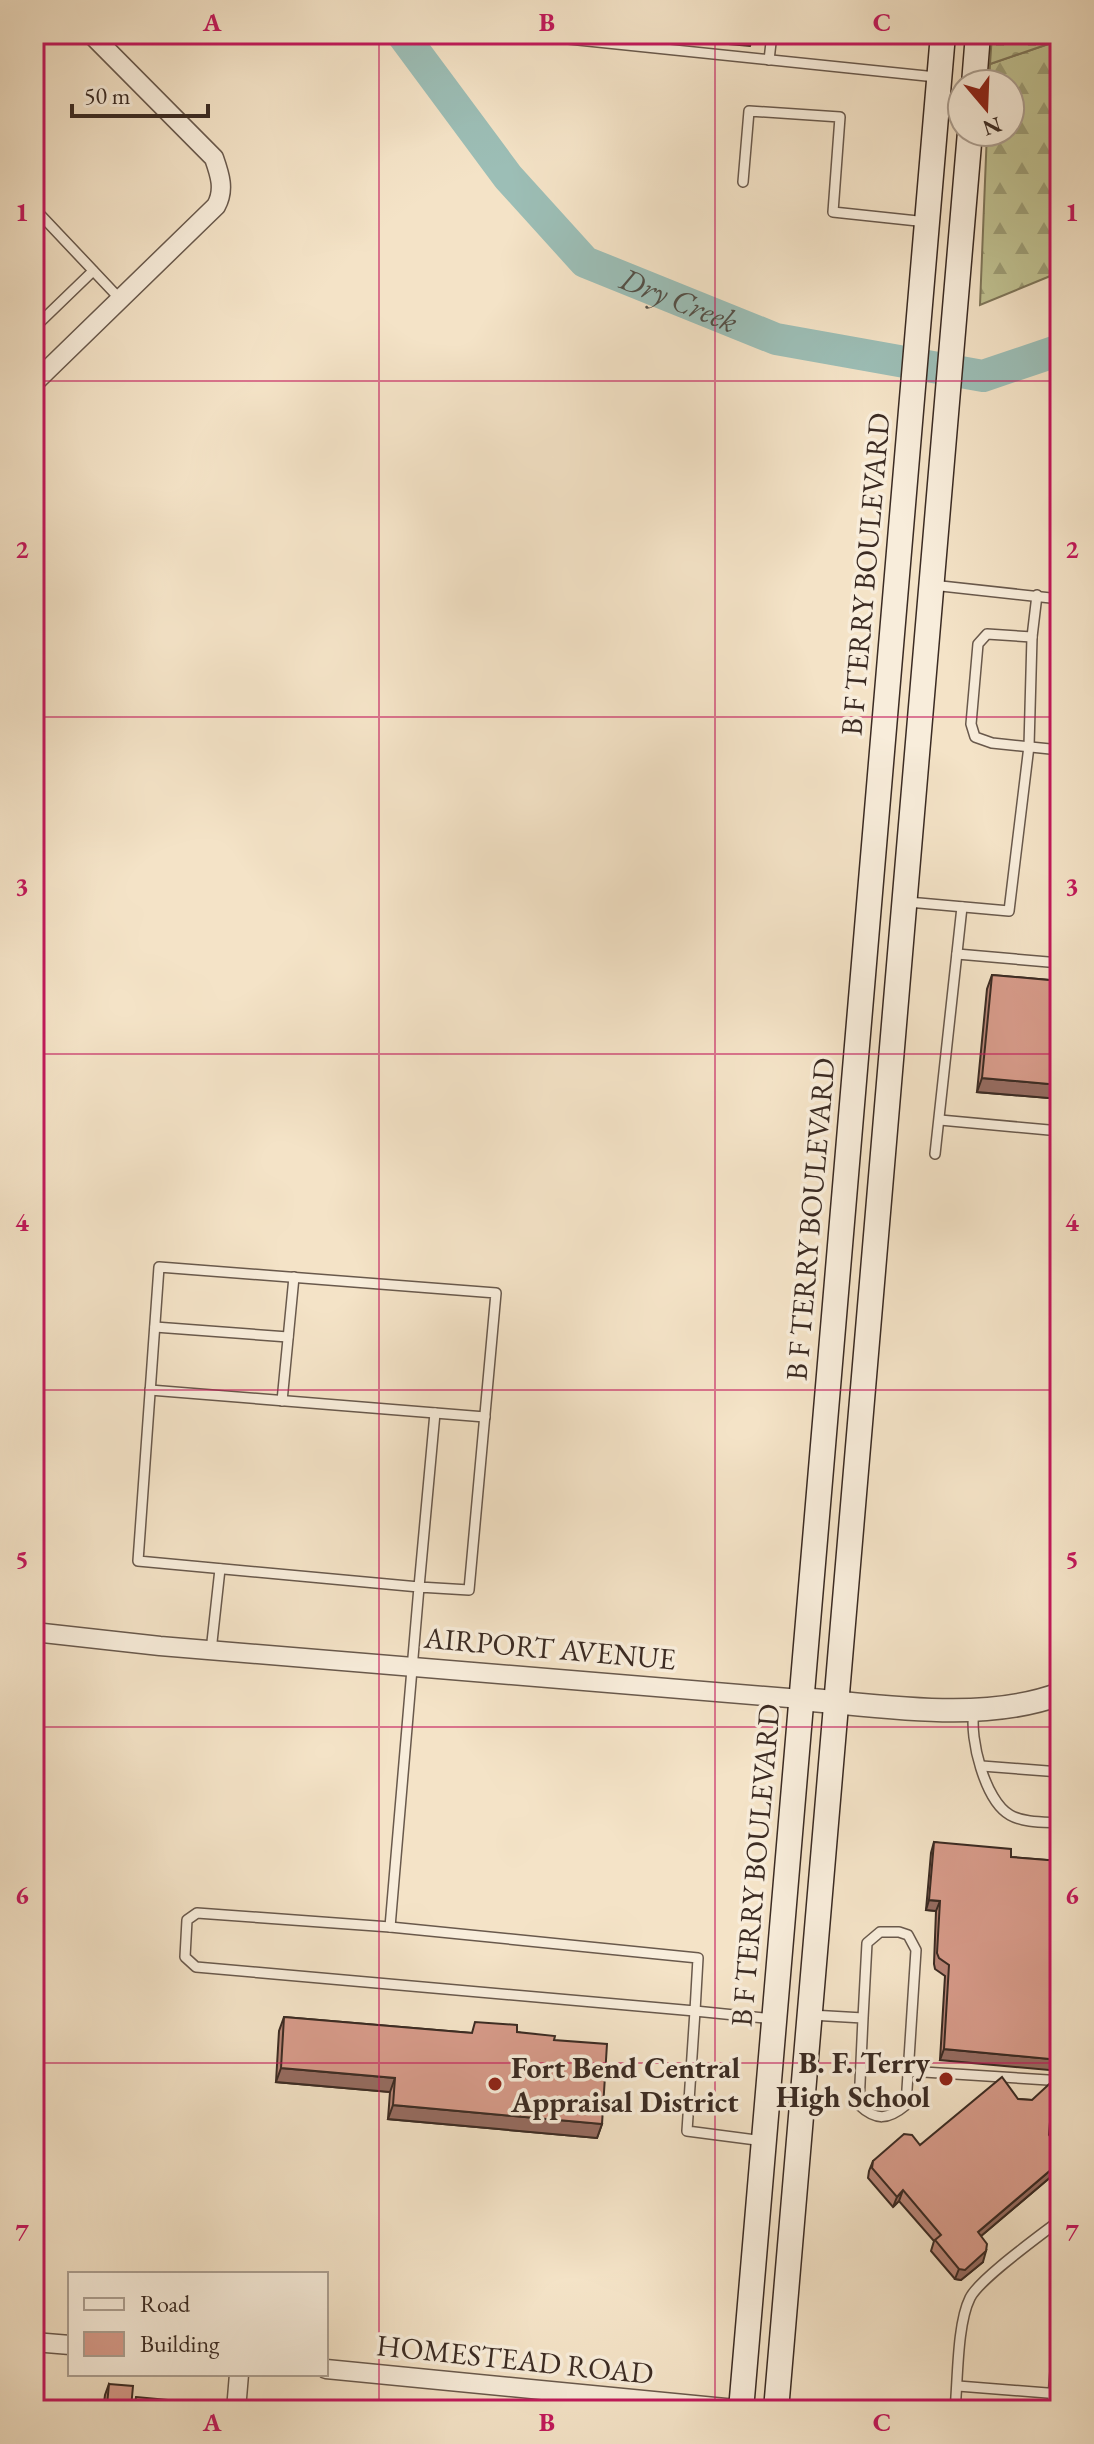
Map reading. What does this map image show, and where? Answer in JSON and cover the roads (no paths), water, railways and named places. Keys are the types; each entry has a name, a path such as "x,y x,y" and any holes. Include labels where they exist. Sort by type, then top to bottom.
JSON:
{"main road":[{"name":"B F TERRY BOULEVARD","path":"743,2410 943,34"},
{"path":"975,68 978,34"},
{"path":"776,2410 969,148"}],"street":[{"path":"34,383 216,206 222,196 220,173 214,158 91,34"},
{"name":"AIRPORT AVENUE","path":"34,1632 211,1651 974,1711 1004,1709 1060,1694"},
{"path":"34,2342 68,2345"},
{"name":"HOMESTEAD ROAD","path":"328,2369 743,2410"},
{"path":"236,2410 239,2376"}],"lane":[{"path":"520,34 939,77"},
{"path":"769,60 772,34"},
{"path":"743,182 749,111 840,117 833,212 927,222"},
{"path":"34,208 120,299"},
{"path":"34,328 93,271"},
{"path":"932,585 1060,599"},
{"path":"905,901 1009,911 1029,746 1032,637 1037,595"},
{"path":"1032,637 987,634 978,644 971,724 975,737 992,743 1060,750"},
{"path":"935,1154 962,907"},
{"path":"957,954 1060,963"},
{"path":"940,1120 1060,1131"},
{"path":"159,1267 496,1293 469,1590 138,1561 155,1327 159,1267"},
{"path":"282,1401 294,1277"},
{"path":"155,1327 288,1337"},
{"path":"150,1390 485,1417"},
{"path":"390,1927 435,1413"},
{"path":"211,1651 220,1569"},
{"path":"974,1711 972,1724 991,1793 1010,1815 1026,1820 1060,1823"},
{"path":"982,1766 1060,1772"},
{"path":"764,2141 687,2131 695,2011 698,1958 390,1927 197,1913 187,1920 185,1957 196,1967 695,2011 774,2019"},
{"path":"880,1932 908,1935 916,1950 906,2105 885,2117 870,2115 859,2105 863,2018 867,1943 880,1932"},
{"path":"811,2015 863,2018"},
{"path":"908,2071 1048,2080"},
{"path":"956,2406 965,2312 971,2294 1060,2220"},
{"path":"1052,2410 1057,2394 1060,2308"},
{"path":"958,2386 1057,2394"}],"waterway":[{"name":"Dry Creek","path":"402,34 508,177 585,262 776,339 983,376 1060,350"}],"place":[{"name":"B. F. Terry High School","path":"946,2079"},
{"name":"Fort Bend Central Appraisal District","path":"495,2084"}]}
